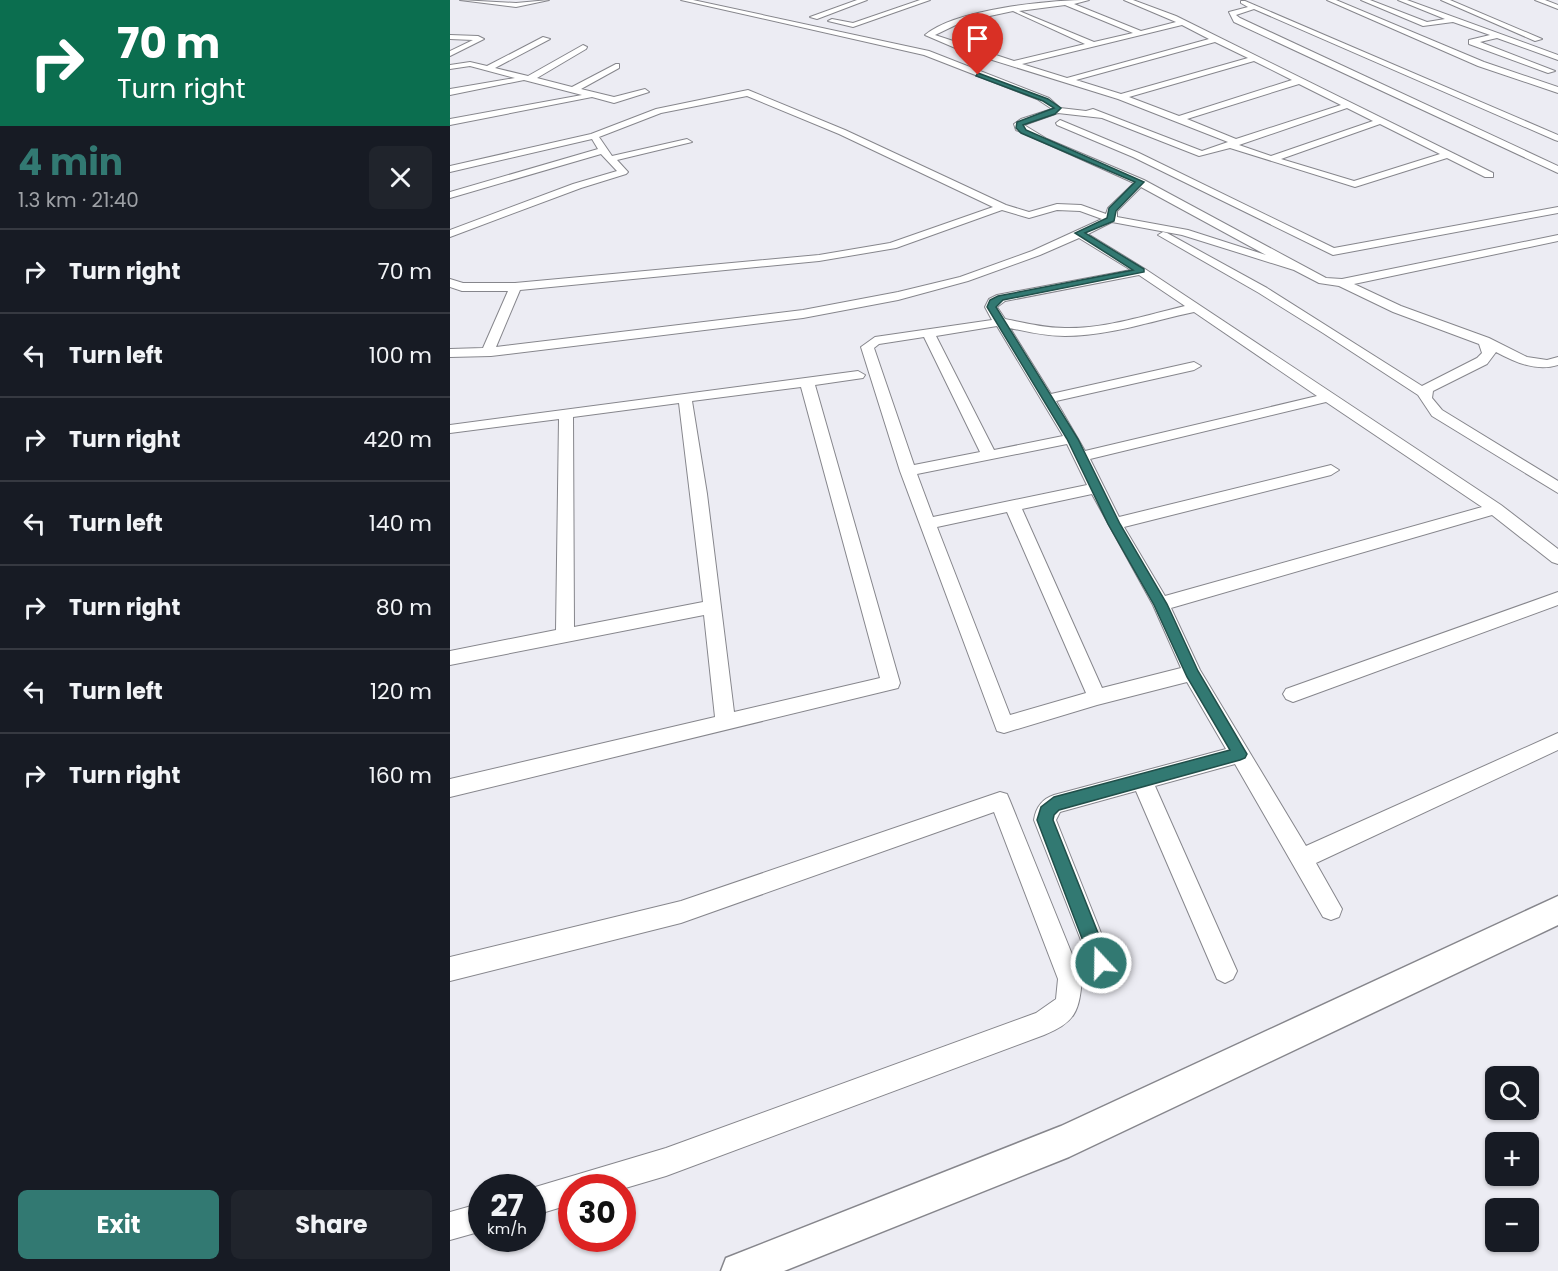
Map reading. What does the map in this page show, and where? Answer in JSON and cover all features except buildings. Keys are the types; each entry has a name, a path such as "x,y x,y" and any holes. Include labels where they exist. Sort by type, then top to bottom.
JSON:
{"main road":[{"path":"740,1271 1069,1140 1558,910"}],"street":[{"path":"463,0 516,6 546,0"},
{"path":"684,0 756,14 941,59 984,78 1045,100 1055,105 1057,110"},
{"path":"864,0 812,16 854,25 927,0"},
{"path":"1086,0 966,18 929,35 963,48 1121,97 1234,142"},
{"path":"1127,0 1182,23 1489,175"},
{"path":"1238,0 1558,138"},
{"path":"1330,0 1481,64 1558,90"},
{"path":"1364,0 1426,24 1470,11"},
{"path":"1401,0 1558,58"},
{"path":"1444,0 1544,41"},
{"path":"1538,0 1558,8"},
{"path":"832,2 850,5"},
{"path":"1066,3 1140,33"},
{"path":"1254,7 1234,11 1232,14 1236,20 1391,90 1558,170"},
{"path":"1014,11 1092,44"},
{"path":"1227,26 1236,20"},
{"path":"1014,64 1182,23"},
{"path":"1473,27 1512,28"},
{"path":"1201,33 1213,30"},
{"path":"1496,36 1472,42 1551,71"},
{"path":"450,38 480,39 450,56"},
{"path":"489,68 546,39"},
{"path":"1068,80 1214,40"},
{"path":"450,92 530,78 583,47"},
{"path":"941,59 963,48"},
{"path":"1542,53 1558,49"},
{"path":"450,56 470,64 615,100 645,92"},
{"path":"1121,97 1253,59"},
{"path":"450,67 470,64"},
{"path":"573,90 616,66"},
{"path":"994,78 1025,67"},
{"path":"984,78 1019,84 1065,99"},
{"path":"1178,119 1299,81"},
{"path":"450,169 594,135 659,111 748,93 842,132 1002,207 1029,215 1057,207 1081,208 1111,219 1202,238 1293,267"},
{"path":"450,122 592,95"},
{"path":"1074,103 1101,116 1163,137 1202,154 1348,105"},
{"path":"1101,116 1057,110 1024,121 1019,124 1019,128 1140,182 1240,234 1293,267 1323,281 1342,283 1558,238"},
{"path":"1234,142 1234,147 1266,158 1274,158 1380,121"},
{"path":"1060,123 1136,155 1333,252 1558,210"},
{"path":"450,234 577,186 623,172 606,154 594,135"},
{"path":"450,195 606,154 687,142"},
{"path":"1274,158 1334,180 1355,184 1450,154"},
{"path":"1111,219 1112,210 1140,182"},
{"path":"450,283 462,287 514,287 830,257 892,246 1002,207"},
{"path":"450,353 488,352 803,314 898,296 964,279 1036,253 1111,219"},
{"path":"1139,224 1197,252 1271,295 1424,393 1428,404 1437,413 1558,488"},
{"path":"1079,233 1141,271 1495,509 1558,558"},
{"path":"1202,238 1240,234"},
{"path":"1141,271 1001,298 993,302 991,307 1072,439 1114,524 1161,604 1192,673 1331,909"},
{"path":"1342,283 1397,309 1484,342 1524,361 1548,364 1558,361"},
{"path":"488,352 514,287"},
{"path":"1192,673 1097,697 1004,725 908,471 867,347 874,341 1001,322 1029,329 1066,332 1092,330 1195,308"},
{"path":"928,333 989,455"},
{"path":"1424,393 1432,385 1482,361 1489,354 1489,348 1484,342"},
{"path":"1048,399 1194,366"},
{"path":"450,429 858,375"},
{"path":"450,788 891,683 807,382"},
{"path":"1080,457 1329,397"},
{"path":"685,399 725,721"},
{"path":"565,636 566,415"},
{"path":"908,471 1072,439"},
{"path":"1114,524 1331,470"},
{"path":"928,524 1097,488"},
{"path":"1013,507 1097,697"},
{"path":"1161,604 1495,509"},
{"path":"1293,694 1558,598"},
{"path":"450,658 712,607"},
{"path":"1302,859 1558,741"},
{"path":"1101,963 1045,820 1046,812 1054,804 1240,754"},
{"path":"1142,780 1224,971"},
{"path":"450,969 681,912 1000,801 1070,979 1067,1006 1044,1023 666,1162 626,1174"},
{"path":"450,1226 468,1221"}],"route":[{"path":"978,75 1045,100 1058,108 1019,124 1023,132 1140,182 1112,210 1111,219 1079,233 1141,271 1001,298 993,302 991,307 1072,439 1114,524 1161,604 1192,673 1240,754 1054,804 1046,812 1045,820 1101,963"}]}
